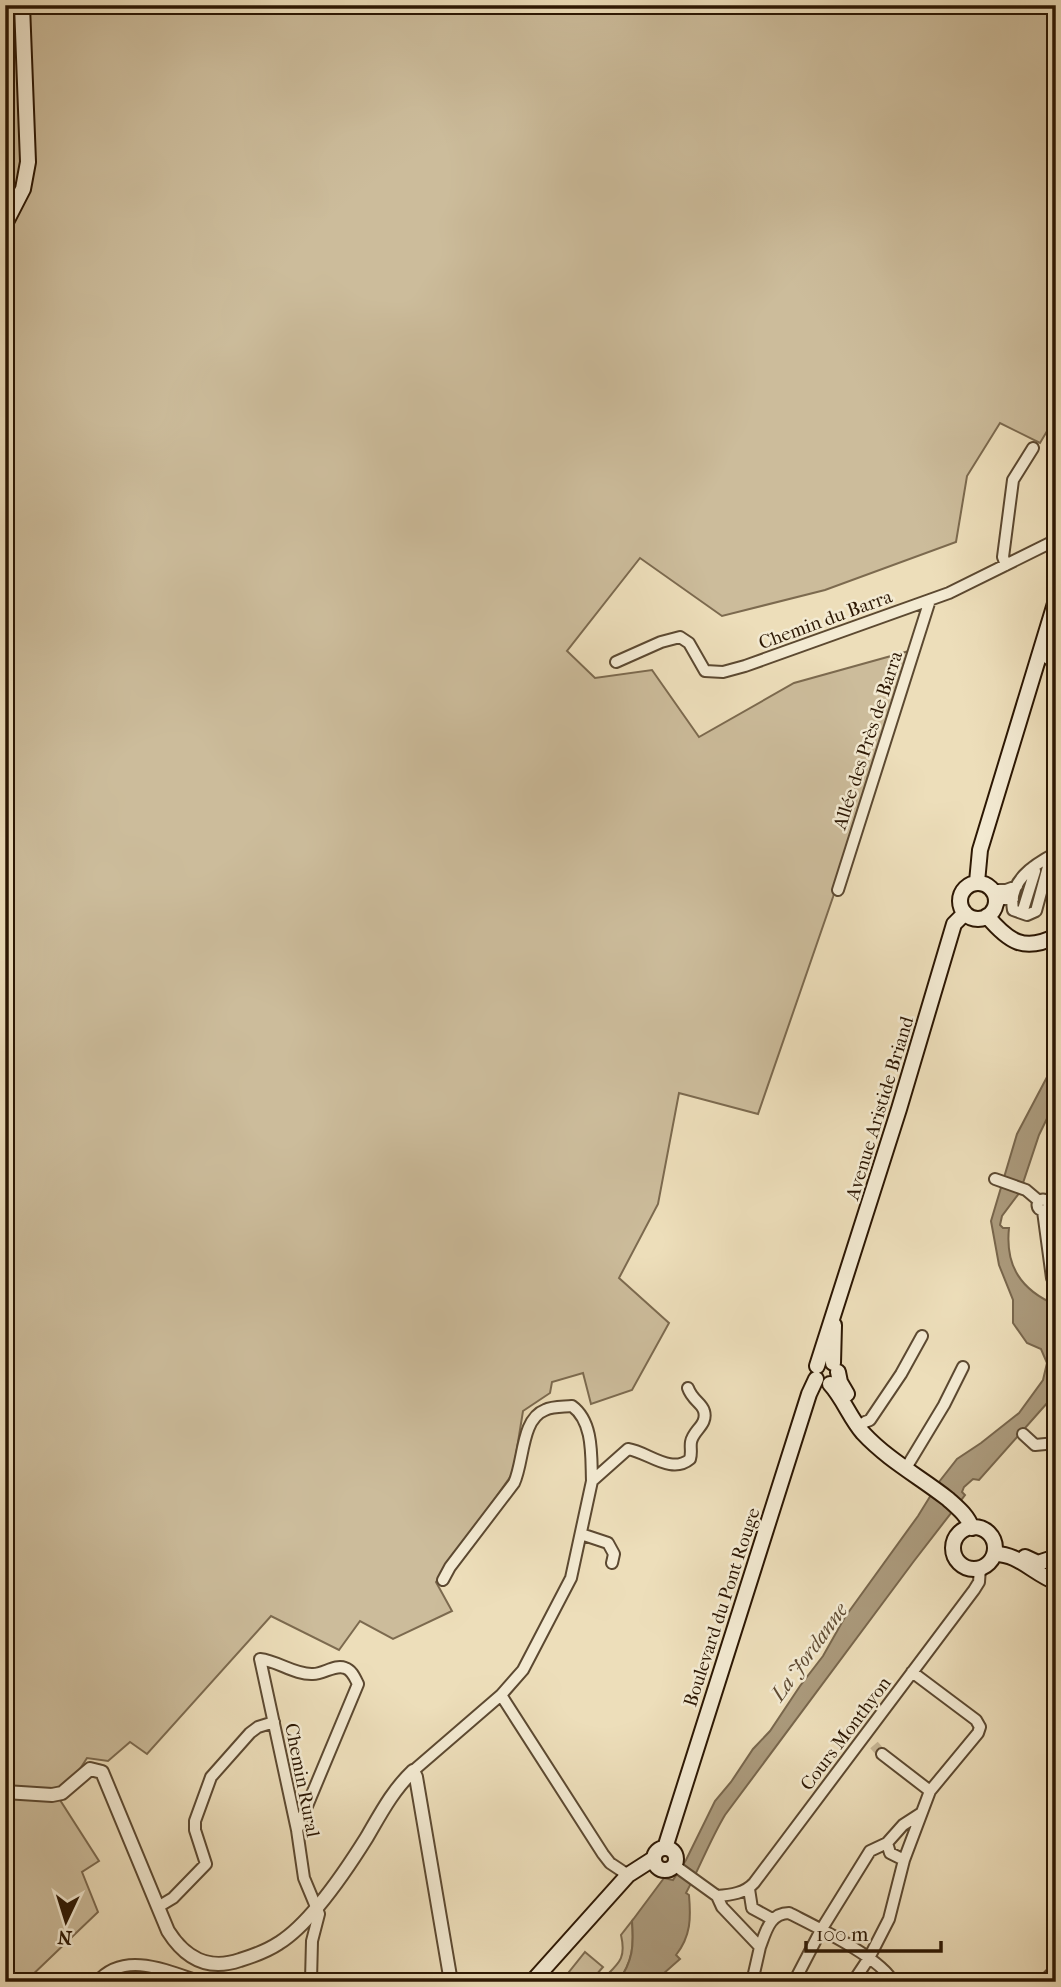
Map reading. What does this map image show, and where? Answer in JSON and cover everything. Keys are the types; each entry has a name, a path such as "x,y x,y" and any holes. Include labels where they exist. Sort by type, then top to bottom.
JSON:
{"main road":[{"path":"5,224 23,189 28,162 22,5"},
{"path":"977,882 980,850 1056,600"},
{"path":"991,912 975,919 965,913 960,902 966,886 977,882 993,890 996,895 991,912 1004,936 1017,943 1030,944 1056,936"},
{"name":"Avenue Aristide Briand","path":"829,1376 826,1331 834,1316 954,924 965,913"},
{"path":"829,1376 854,1421 884,1442 908,1467"},
{"path":"829,1376 843,1388 867,1430 961,1510 972,1528"},
{"name":"Boulevard du Pont Rouge","path":"665,1848 805,1406 829,1376"},
{"path":"994,1548 991,1560 980,1568 967,1568 962,1565 954,1556 953,1550 956,1537 966,1529 985,1531 994,1548 1044,1578 1056,1580"},
{"path":"994,1548 1006,1544 1038,1563 1056,1557"},
{"path":"531,1982 628,1875 653,1859 655,1852 665,1848 674,1854 677,1866 667,1870 660,1869 653,1859"}],"street":[{"path":"1006,565 1003,557 1013,480 1033,448"},
{"name":"Chemin du Barra","path":"616,662 661,642 680,637 689,643 705,671 723,672 792,651 967,586 1056,540"},
{"name":"Allée des Près de Barra","path":"838,890 930,600"},
{"path":"1040,652 1056,665"},
{"path":"1051,855 1036,911 1032,914 1013,910 1017,886 1029,870 1051,855"},
{"path":"1022,913 1035,871 1029,870"},
{"path":"993,890 1006,890 1017,886"},
{"path":"991,912 1001,899 1013,899"},
{"path":"995,1179 1026,1190 1041,1206 1052,1278 1056,1285"},
{"path":"867,1430 870,1420 901,1374 922,1336"},
{"path":"908,1467 944,1405 962,1367"},
{"path":"593,1481 628,1449 673,1464 684,1464 690,1459 692,1438 703,1423 705,1414 702,1407 691,1398 688,1388"},
{"path":"5,1792 52,1795 62,1793 90,1769 102,1772 158,1907 177,1945 199,1962 214,1965 255,1955 278,1944 295,1931 346,1871 398,1785 502,1695 523,1670 572,1578 593,1481 589,1435 581,1412 572,1406 547,1409 534,1416 527,1430 520,1470 514,1483 443,1580"},
{"path":"1023,1434 1035,1444 1056,1443"},
{"path":"581,1534 608,1543 614,1554 612,1563"},
{"path":"1038,1563 1056,1580"},
{"name":"Cours Monthyon","path":"749,1889 974,1590 979,1582 980,1568"},
{"name":"Chemin Rural","path":"297,1830 358,1684 350,1669 341,1666 314,1675 301,1673 272,1660 260,1659 297,1830 304,1878 316,1907"},
{"path":"853,1982 889,1919 904,1860 930,1791 982,1727 912,1672"},
{"path":"502,1695 603,1854 610,1863 628,1875"},
{"path":"158,1907 173,1898 206,1864 195,1830 195,1821 211,1777 250,1733 258,1727 274,1723"},
{"path":"866,1733 874,1745"},
{"path":"882,1754 930,1791"},
{"path":"413,1771 451,1982"},
{"path":"794,1982 821,1930 870,1851 887,1843 902,1825 920,1819"},
{"path":"887,1843 890,1853 904,1860"},
{"path":"677,1866 717,1896 722,1907 760,1947"},
{"path":"717,1896 749,1889 752,1908"},
{"path":"731,1895 737,1901 772,1919"},
{"path":"311,1981 312,1941 319,1914 316,1907"},
{"path":"752,1982 760,1947 772,1919 785,1912 869,1958 889,1973 893,1982"},
{"path":"97,1982 116,1967 135,1964 196,1980 199,1962"},
{"path":"1043,1982 1056,1969"}],"shaded area":[{"path":"5,5 1056,5 1056,416 1040,443 1000,423 967,476 956,542 825,590 722,616 640,558 567,651 595,678 652,670 699,737 794,683 909,651 833,897 758,1114 679,1093 658,1204 619,1278 669,1323 632,1390 591,1404 583,1373 552,1382 550,1393 523,1411 513,1473 436,1582 452,1611 393,1639 360,1621 339,1650 271,1616 147,1754 130,1742 108,1761 87,1758 60,1800 99,1861 82,1872 98,1912 25,1982 5,1982"},
{"path":"1056,1060 1056,1100 1039,1135 1020,1192 1002,1216 1000,1225 1009,1228 1010,1254 1018,1275 1033,1292 1056,1305 1056,1393 979,1480 973,1479 964,1487 962,1492 965,1495 725,1815 686,1893 689,1895 690,1919 685,1941 676,1955 680,1959 654,1982 618,1982 631,1953 632,1921 664,1878 673,1880 715,1801 753,1749 770,1731 823,1656 845,1617 918,1516 939,1482 957,1459 1019,1413 1043,1380 1047,1363 1041,1349 1027,1343 1013,1323 1013,1300 999,1265 991,1221 1017,1134"},
{"path":"632,1921 632,1946 627,1967 618,1982 600,1982 619,1962 623,1951 621,1935"},
{"path":"585,1952 603,1967 590,1982 561,1982"}],"tunnel":[{"path":"874,1745 882,1754"}],"water label":[{"name":"La Jordanne","path":"809,1652"}]}
